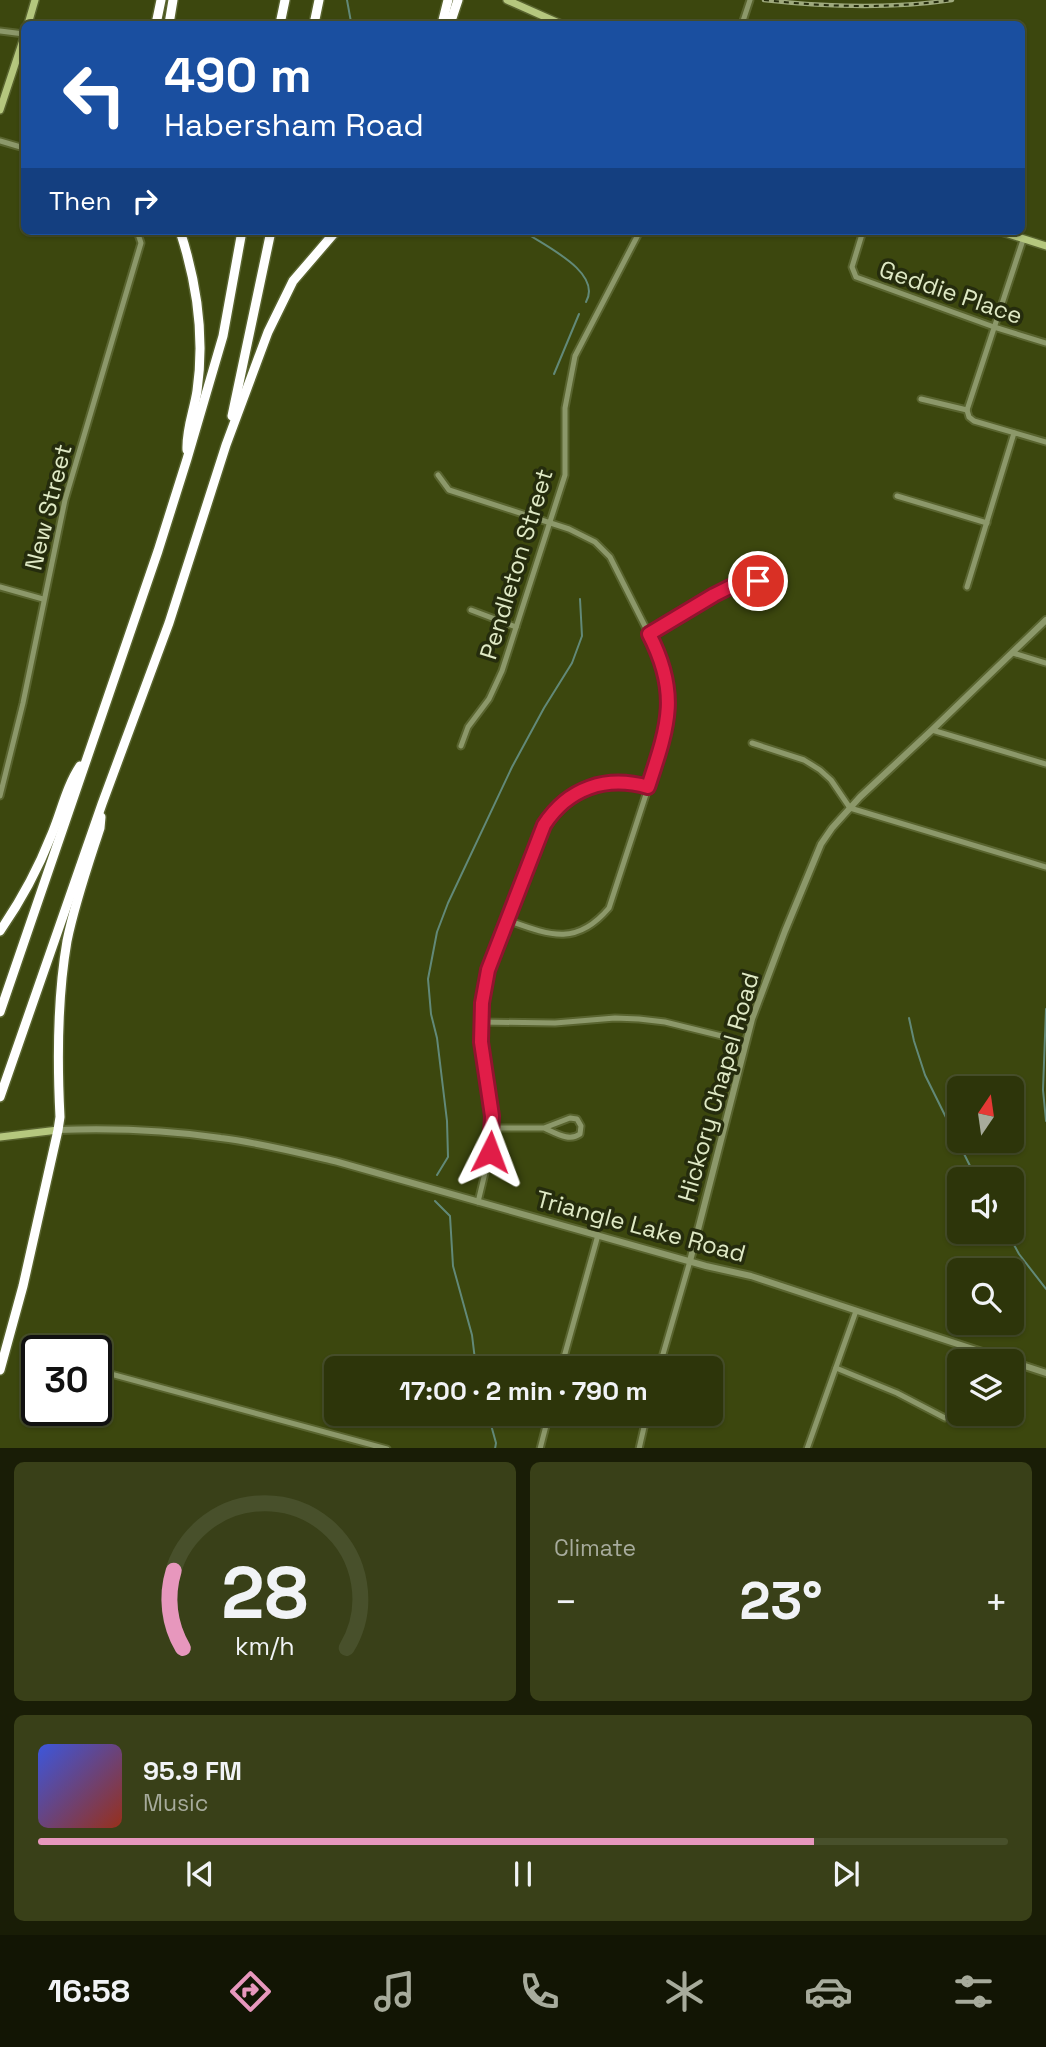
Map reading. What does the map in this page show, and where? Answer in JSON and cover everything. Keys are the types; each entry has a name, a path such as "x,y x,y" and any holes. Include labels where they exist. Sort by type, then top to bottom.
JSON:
{"highway":[{"path":"157,21 161,0"},
{"path":"170,21 173,0"},
{"path":"281,21 285,0"},
{"path":"315,21 319,0"},
{"path":"443,21 448,0"},
{"path":"451,21 458,0"},
{"path":"181,235 194,282 200,345 197,393 186,437 187,458"},
{"path":"0,1012 158,551 187,458 223,336 241,235"},
{"path":"226,445 270,235"},
{"path":"0,1097 102,804 169,623 226,445 268,332 293,281 333,235"},
{"path":"0,931 32,876 51,836 72,779 87,756"},
{"path":"0,1370 23,1286 58,1130 59,1012 64,964 79,893 100,828 102,804"}],"main road":[{"path":"29,21 35,0"},
{"path":"507,0 554,21"},
{"path":"0,110 21,45"},
{"path":"1010,235 1046,246"},
{"name":"Triangle Lake Road","path":"0,1137 58,1130"}],"street":[{"path":"743,21 750,0"},
{"path":"0,31 21,35"},
{"path":"0,141 21,147"},
{"name":"New Street","path":"0,796 23,703 65,500 141,243 138,235"},
{"name":"Pendleton Street","path":"461,746 468,727 489,699 502,671 565,475 565,408 575,356 638,235"},
{"name":"Geddie Place","path":"862,235 852,267 853,275 859,279 994,327 1046,342"},
{"path":"1023,240 967,410 969,418 974,421 1046,442"},
{"path":"921,399 967,410"},
{"path":"967,587 1014,433"},
{"path":"438,475 449,490 569,529 595,542 610,558 659,654 666,674 669,702 664,739 609,908 582,930 560,935 546,934 507,920"},
{"path":"897,496 987,523"},
{"path":"649,634 730,587 758,581"},
{"path":"0,587 43,599"},
{"path":"471,610 516,627"},
{"name":"Hickory Chapel Road","path":"662,1356 690,1261 752,1019 815,856 832,828 850,808 1046,620"},
{"path":"1013,653 1046,663"},
{"path":"932,730 1046,764"},
{"path":"752,743 804,760 820,770 831,780 850,808 1046,867"},
{"path":"478,1202 490,1152 491,1128 481,1042 482,1003 488,970 544,825 560,804 579,791 599,784 623,782 648,787"},
{"path":"481,1022 555,1023 615,1018 639,1019 746,1042"},
{"path":"491,1128 544,1128 570,1118 577,1119 582,1126 580,1134 572,1138 544,1128"},
{"name":"Triangle Lake Road","path":"58,1130 160,1131 222,1138 338,1162 751,1276 1046,1373"},
{"path":"564,1356 598,1235"},
{"path":"807,1448 856,1311"},
{"path":"836,1368 897,1393 945,1418"},
{"path":"112,1374 387,1448"},
{"path":"540,1448 546,1426"},
{"path":"639,1448 644,1426"}],"waterway":[{"path":"347,0 351,21"},
{"path":"529,235 579,270 589,291 586,302"},
{"path":"554,374 579,314"},
{"path":"437,1175 448,1157 447,1121 428,979 437,932 512,767 572,663 582,636 580,599"},
{"path":"1046,1009 1043,1090 1046,1121"},
{"path":"909,1018 925,1075 971,1167"},
{"path":"435,1201 450,1216 453,1266 472,1335 475,1356"},
{"path":"1014,1244 1046,1289"},
{"path":"491,1426 495,1448"}],"railway":[{"path":"764,0 858,6 952,0"}],"route":[{"path":"490,1152 492,1116 481,1042 482,1003 488,970 544,825 560,804 589,787 612,782 648,787 664,739 669,702 666,674 649,634 730,587 758,581"}]}
